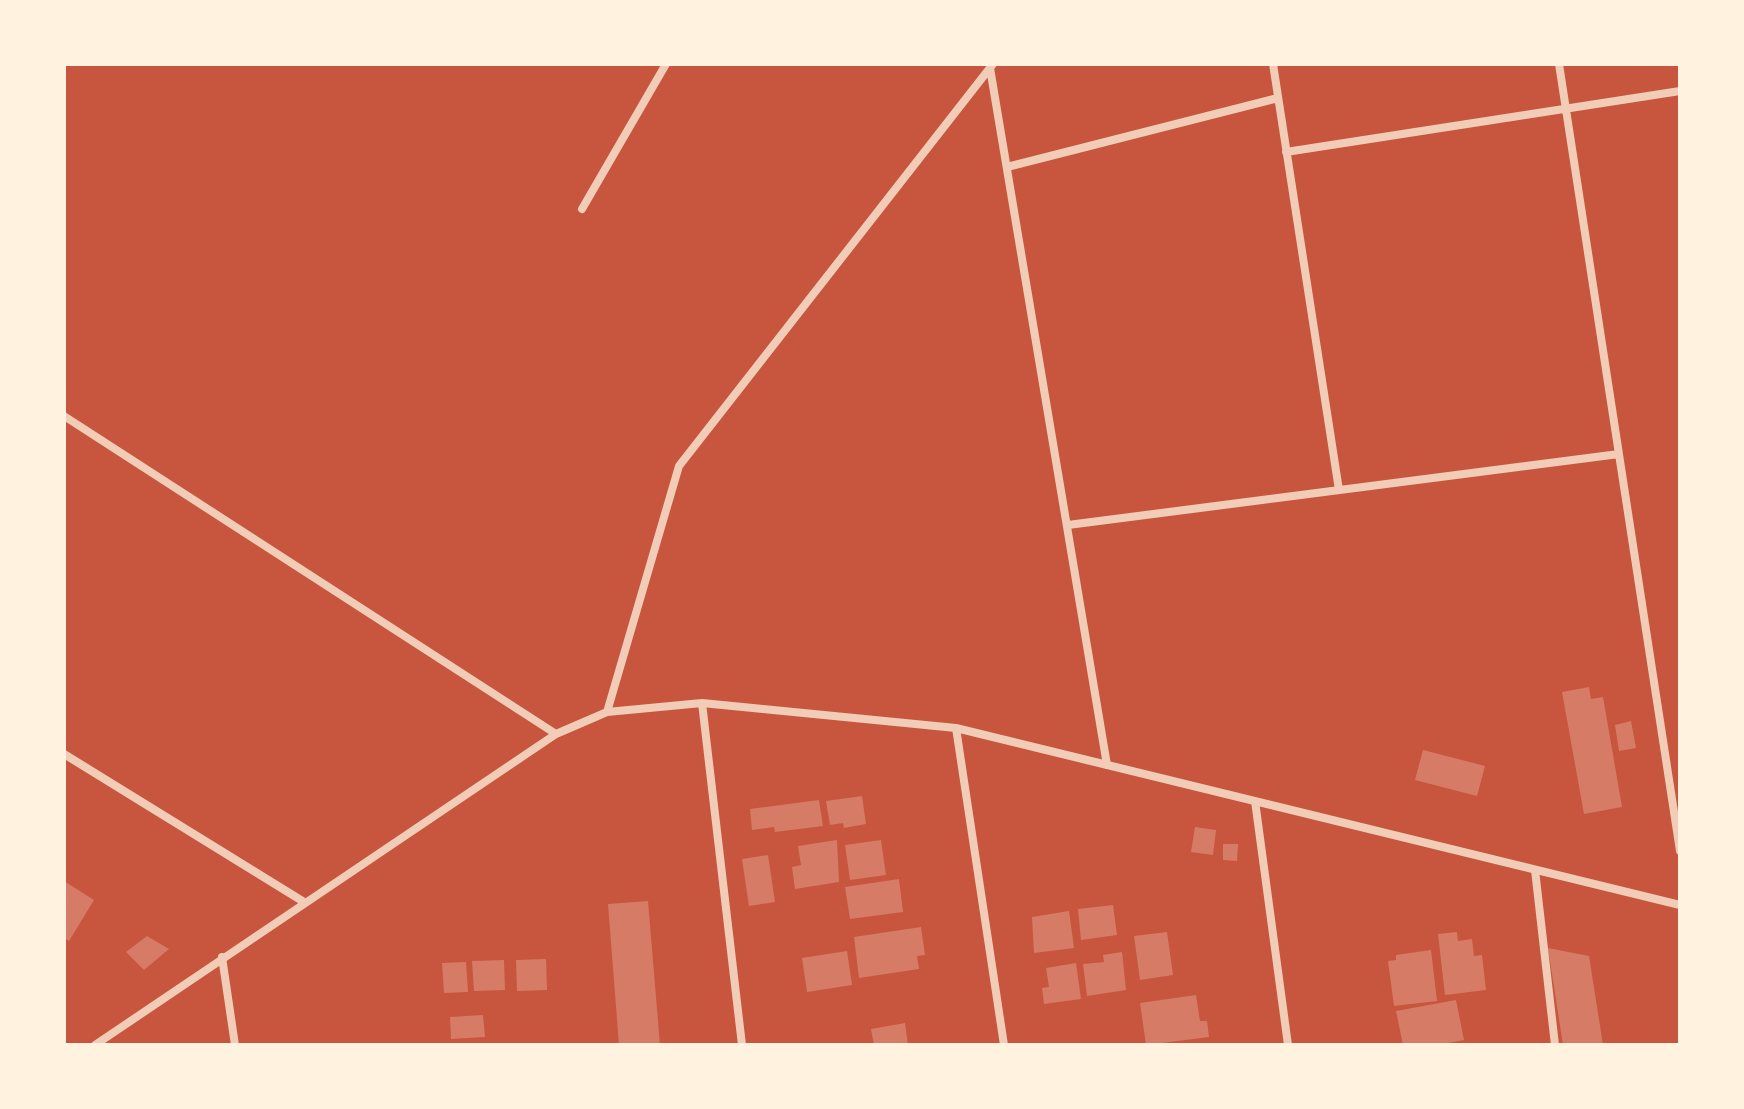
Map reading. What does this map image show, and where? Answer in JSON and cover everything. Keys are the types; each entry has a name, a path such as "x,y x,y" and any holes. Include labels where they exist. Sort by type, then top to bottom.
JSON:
{"street":[{"path":"582,209 666,64"},
{"path":"1273,64 1339,490"},
{"path":"1559,64 1680,851"},
{"path":"991,66 1107,765"},
{"path":"607,712 679,466 991,66"},
{"path":"1286,152 1680,91"},
{"path":"1007,167 1278,98"},
{"path":"64,416 556,734"},
{"path":"1068,525 1619,454"},
{"path":"702,703 742,1045"},
{"path":"95,1045 556,734 607,712 702,703 956,728 1680,905"},
{"path":"956,728 1004,1045"},
{"path":"64,754 304,902"},
{"path":"1255,801 1288,1045"},
{"path":"1535,870 1555,1045"},
{"path":"222,957 235,1045"}],"building":[{"path":"1589,687 1591,699 1603,697 1622,807 1584,814 1562,692"},
{"path":"1631,721 1636,748 1619,751 1615,725"},
{"path":"1423,750 1485,766 1477,796 1415,780"},
{"path":"862,796 866,824 844,828 843,823 830,825 826,801"},
{"path":"819,800 823,826 775,832 774,827 752,830 750,809"},
{"path":"1195,827 1216,830 1213,855 1191,852"},
{"path":"837,840 839,882 795,889 792,867 801,865 798,846"},
{"path":"881,840 886,875 850,880 845,845"},
{"path":"1223,844 1238,844 1237,861 1223,860"},
{"path":"768,855 775,902 749,906 742,859"},
{"path":"899,879 903,912 850,919 845,887"},
{"path":"64,881 94,900 69,941 64,938"},
{"path":"648,901 660,1045 619,1045 608,904"},
{"path":"1113,905 1117,935 1081,940 1078,909"},
{"path":"1069,911 1074,948 1034,953 1032,917"},
{"path":"921,927 925,955 917,956 919,969 859,978 854,937"},
{"path":"1167,932 1173,975 1140,980 1134,936"},
{"path":"1457,932 1458,941 1472,939 1474,956 1482,955 1486,990 1445,995 1438,934"},
{"path":"147,936 169,949 144,970 126,952"},
{"path":"1548,948 1589,956 1603,1045 1563,1045"},
{"path":"1431,950 1437,1001 1394,1006 1388,961 1396,960 1396,955"},
{"path":"847,951 852,985 807,992 802,958"},
{"path":"1122,952 1126,990 1087,996 1083,964 1104,962 1103,955"},
{"path":"546,959 547,990 517,991 516,960"},
{"path":"504,960 505,990 474,991 472,961"},
{"path":"466,962 468,992 444,993 442,963"},
{"path":"1076,963 1081,999 1044,1004 1042,988 1049,987 1046,968"},
{"path":"1196,995 1200,1021 1207,1021 1209,1037 1146,1045 1140,1003"},
{"path":"1456,1000 1464,1040 1437,1045 1403,1045 1396,1011"},
{"path":"483,1015 485,1037 451,1039 450,1017"},
{"path":"905,1023 908,1045 874,1045 871,1029"}]}
